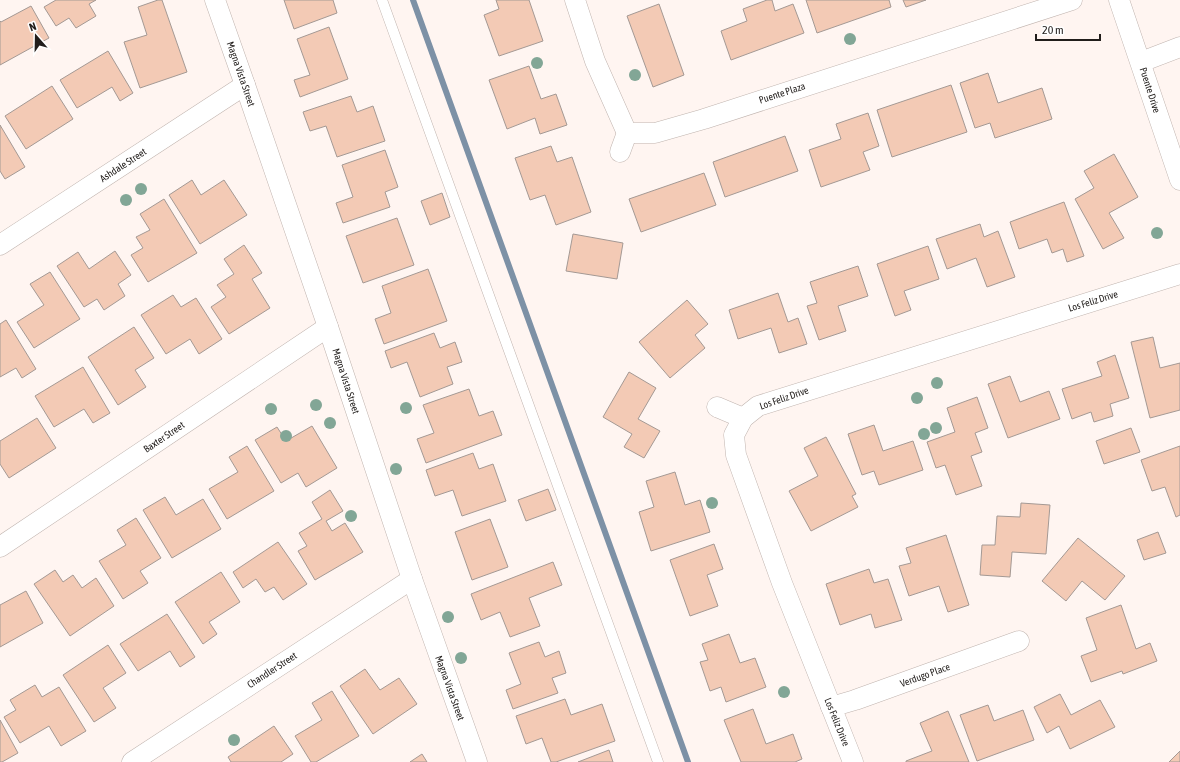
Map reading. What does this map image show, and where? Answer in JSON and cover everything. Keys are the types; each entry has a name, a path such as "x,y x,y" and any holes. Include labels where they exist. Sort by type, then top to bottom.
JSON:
{"street":[{"name":"Magna Vista Street","path":"214,0 245,85 328,327 412,579 477,762"},
{"path":"575,0 595,61 627,133 620,152"},
{"name":"Puente Plaza","path":"627,133 655,133 704,119 1072,0"},
{"name":"Puente Drive","path":"1120,0 1180,180"},
{"path":"1141,62 1180,48"},
{"name":"Ashdale Street","path":"0,245 245,85"},
{"name":"Los Feliz Drive","path":"853,762 782,583 736,455 734,435 743,418 758,406 1180,274"},
{"name":"Baxter Street","path":"0,547 328,327"},
{"path":"717,407 743,418"},
{"name":"Chandler Street","path":"132,762 412,579"},
{"name":"Verdugo Place","path":"831,707 855,700 1019,641"}],"lane":[{"path":"382,0 658,762"}],"building":[{"path":"56,0 96,0 89,4 96,16 76,28 69,18 56,26 44,7"},
{"path":"162,0 187,72 140,88 124,42 147,35 138,7"},
{"path":"284,0 333,0 337,13 294,29"},
{"path":"496,0 529,0 543,41 499,56 484,15 499,9"},
{"path":"767,0 772,0 775,11 793,4 804,33 731,60 721,31 747,21 743,9"},
{"path":"806,0 889,0 891,7 817,33"},
{"path":"903,0 926,0 906,7"},
{"path":"659,4 684,75 653,87 627,16"},
{"path":"31,6 49,38 0,65 0,21 1,22"},
{"path":"329,27 348,79 300,97 294,80 310,75 297,39"},
{"path":"108,51 133,93 120,101 112,87 77,108 60,80"},
{"path":"529,66 541,99 556,94 567,125 540,134 535,118 507,129 489,80"},
{"path":"988,73 998,103 1042,88 1052,119 995,138 990,123 975,128 960,83"},
{"path":"951,85 967,132 892,157 877,110"},
{"path":"52,86 73,119 26,149 5,116"},
{"path":"351,96 357,112 373,106 385,141 337,157 326,126 310,131 303,112"},
{"path":"868,113 879,146 863,152 870,170 821,187 809,150 841,139 836,124"},
{"path":"0,125 25,167 5,179 0,171"},
{"path":"785,136 798,171 725,197 713,162"},
{"path":"551,146 557,162 572,157 591,212 556,225 545,195 530,200 515,158"},
{"path":"385,150 398,187 385,192 390,207 343,223 336,203 353,197 342,165"},
{"path":"1114,154 1138,197 1109,213 1124,238 1103,249 1075,199 1094,188 1084,171"},
{"path":"704,173 716,205 641,232 629,199"},
{"path":"192,180 201,195 224,180 247,215 200,244 169,195"},
{"path":"442,193 450,217 430,225 421,201"},
{"path":"164,199 197,253 148,282 131,255 143,248 136,237 150,230 140,214"},
{"path":"1064,202 1084,256 1067,262 1063,249 1052,253 1047,239 1019,249 1010,222"},
{"path":"397,218 414,265 363,283 346,236"},
{"path":"980,224 984,237 998,231 1015,277 987,287 976,258 947,269 936,239"},
{"path":"573,234 623,243 617,279 566,271"},
{"path":"244,245 262,273 252,279 270,308 229,334 211,307 226,297 217,285 234,274 224,259"},
{"path":"928,246 939,279 904,291 911,310 895,316 877,264"},
{"path":"115,251 131,275 118,284 125,296 104,310 97,299 84,307 57,266 78,252 89,269"},
{"path":"858,266 868,296 838,306 846,331 819,340 807,306 817,303 810,282"},
{"path":"428,269 447,321 384,344 375,319 391,313 382,286"},
{"path":"50,272 80,319 34,348 17,322 44,305 30,284"},
{"path":"778,293 788,322 798,318 807,344 779,353 771,328 738,339 729,310"},
{"path":"173,295 181,307 196,298 222,339 199,354 190,339 166,354 141,315"},
{"path":"687,300 708,324 695,335 705,348 670,378 639,342"},
{"path":"6,320 36,369 22,378 16,368 0,377 0,324"},
{"path":"134,327 154,358 135,370 146,387 118,405 88,357"},
{"path":"434,333 440,348 455,342 462,362 447,367 453,384 420,397 407,362 391,368 385,351"},
{"path":"1153,337 1160,368 1180,363 1180,410 1150,418 1131,342"},
{"path":"1115,355 1129,398 1110,404 1113,416 1094,422 1091,412 1072,419 1062,389 1102,376 1097,362"},
{"path":"83,367 110,413 93,423 84,409 54,427 35,396"},
{"path":"629,372 656,388 638,419 660,431 644,458 624,447 632,434 603,417"},
{"path":"1010,376 1020,402 1049,391 1060,419 1008,438 988,384"},
{"path":"469,389 479,416 493,411 502,435 426,463 417,439 434,433 423,405"},
{"path":"977,397 988,428 975,433 982,452 971,456 982,486 956,495 945,465 936,468 927,442 955,432 947,408"},
{"path":"37,418 56,448 9,478 0,464 0,441"},
{"path":"874,425 883,451 913,441 923,470 879,485 874,471 862,475 848,434"},
{"path":"312,426 337,468 306,487 298,473 281,483 255,440 277,427 286,441"},
{"path":"1131,428 1140,452 1104,464 1096,441"},
{"path":"826,437 856,494 852,496 858,507 811,531 789,491 818,476 804,448"},
{"path":"247,446 274,491 227,519 209,489 238,472 229,457"},
{"path":"1180,446 1180,515 1176,517 1165,487 1152,491 1141,460"},
{"path":"473,453 479,469 493,464 506,501 462,516 453,490 435,496 426,470"},
{"path":"675,472 685,505 700,500 710,532 651,551 639,512 654,507 646,481"},
{"path":"548,489 556,510 526,521 518,500"},
{"path":"330,490 343,511 326,521 332,531 345,523 363,552 315,580 298,551 307,546 299,533 322,519 312,502"},
{"path":"165,497 176,515 203,499 221,529 172,558 143,510"},
{"path":"1021,503 1050,505 1046,554 1012,552 1010,577 980,575 982,545 995,545 997,516 1020,517"},
{"path":"136,518 161,558 140,571 148,583 123,599 99,561 126,545 117,530"},
{"path":"490,519 508,567 472,580 455,532"},
{"path":"1158,532 1166,553 1144,560 1137,540"},
{"path":"946,535 969,605 948,612 939,586 909,596 899,566 911,563 906,548"},
{"path":"1078,538 1125,576 1105,600 1082,581 1066,601 1042,581"},
{"path":"278,542 307,584 283,600 274,587 265,592 256,579 243,588 233,572"},
{"path":"714,544 723,569 707,575 718,606 690,616 670,560"},
{"path":"553,562 562,585 529,598 540,626 510,637 500,612 481,620 471,594"},
{"path":"869,569 874,583 888,579 902,620 875,628 871,614 840,625 826,584"},
{"path":"55,570 63,582 73,575 82,588 96,578 114,606 70,636 34,584"},
{"path":"221,572 240,602 209,622 217,634 203,644 175,602"},
{"path":"26,591 43,623 0,647 0,605"},
{"path":"1121,605 1136,649 1150,643 1157,661 1123,674 1122,671 1091,682 1081,656 1097,650 1086,618"},
{"path":"167,614 195,657 180,667 170,651 138,671 120,644"},
{"path":"729,634 740,663 755,658 766,687 726,702 721,687 710,691 700,662 708,660 702,644"},
{"path":"539,642 545,657 559,651 566,673 552,678 558,693 513,709 506,690 521,684 509,653"},
{"path":"108,645 126,673 103,688 116,708 94,722 63,675"},
{"path":"365,669 380,690 399,678 417,704 373,734 340,686"},
{"path":"35,685 42,697 59,687 86,731 61,746 49,726 20,743 4,717 16,710 10,700"},
{"path":"332,691 359,736 316,762 311,762 295,736 322,720 312,703"},
{"path":"1060,694 1071,715 1100,700 1115,727 1070,749 1059,726 1047,733 1034,707"},
{"path":"565,699 571,715 602,704 615,741 556,762 551,762 542,738 526,744 516,716"},
{"path":"988,705 994,721 1023,710 1034,740 977,761 960,715"},
{"path":"753,709 766,744 793,734 802,759 795,762 741,762 724,720"},
{"path":"948,711 969,762 906,762 932,751 920,723"},
{"path":"0,720 18,753 2,762 0,762"},
{"path":"274,726 293,754 281,762 231,762 228,757"},
{"path":"609,750 613,762 578,762"},
{"path":"1180,751 1180,762 1169,762"},
{"path":"422,754 427,762 410,762"}],"waterway":[{"path":"413,0 688,762"}]}
